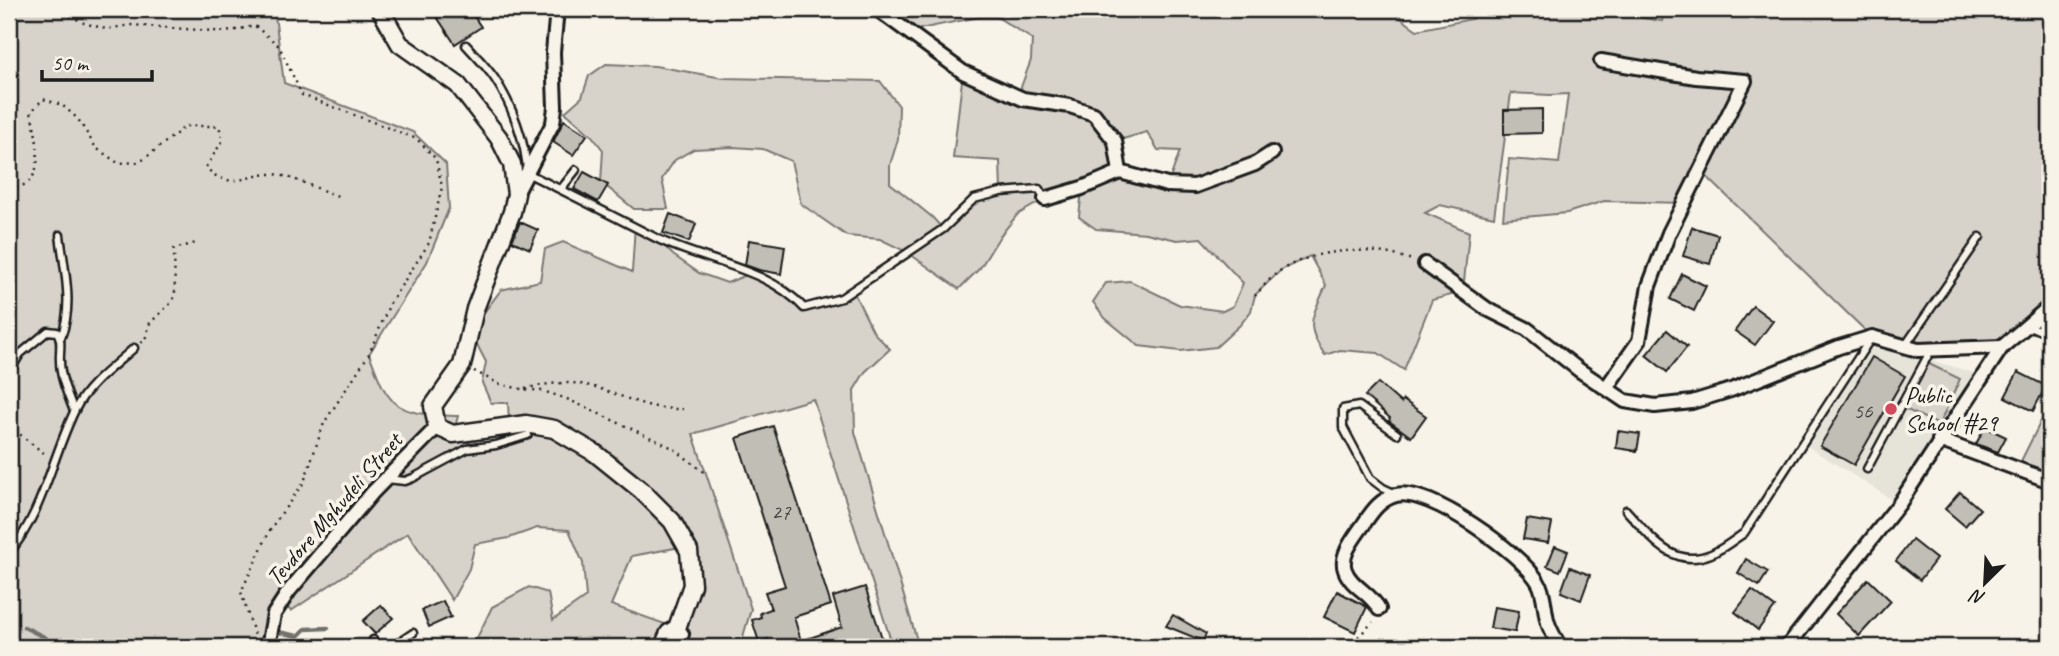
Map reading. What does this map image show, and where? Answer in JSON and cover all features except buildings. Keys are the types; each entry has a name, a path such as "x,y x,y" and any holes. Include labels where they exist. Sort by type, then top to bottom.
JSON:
{"street":[{"name":"Tevdore Mghvdeli Street","path":"380,9 400,44 458,85 499,138 512,164 516,194 499,251 475,309 462,365 433,406 438,426 453,434 526,424 554,429 595,453 672,521 689,551 692,585 677,628 669,634 663,647"},
{"path":"516,194 553,123 553,52 557,9"},
{"path":"877,9 963,72 1023,99 1070,106 1094,114 1115,141 1120,172"},
{"path":"1601,61 1696,78 1745,81 1669,233 1649,286 1639,341 1606,388"},
{"path":"1045,199 1082,188 1120,172 1167,185 1195,186 1255,164 1272,153"},
{"path":"1425,264 1487,309 1527,329 1625,401 1655,406 1692,402 1872,337 1918,350 2002,347"},
{"path":"1787,647 1899,504 1939,439 2002,347 2050,306"},
{"name":"Tevdore Mghvdeli Street","path":"270,636 274,614 289,591 386,479 438,426"},
{"path":"1939,439 2050,481"},
{"path":"1379,609 1374,600 1353,583 1344,569 1345,555 1376,506 1398,494 1423,499 1474,523 1518,559 1539,583 1549,625 1560,647"},
{"name":"Tevdore Mghvdeli Street","path":"677,628 682,635 677,647"}],"lane":[{"path":"466,46 494,77 504,94 526,156 527,173 657,238 791,293 804,308 841,298 927,241 974,199 1029,188 1039,189 1045,199"},
{"path":"561,189 576,170"},
{"path":"60,235 68,311 61,337 60,363 74,411"},
{"path":"1905,346 1980,237"},
{"path":"2029,326 2050,335"},
{"path":"9,373 20,354 48,331 57,332 61,337"},
{"path":"1626,510 1651,538 1675,556 1694,559 1712,554 1744,534 1872,337"},
{"path":"9,553 22,537 74,411 93,385 134,348"},
{"path":"1867,469 1932,349"},
{"path":"1397,434 1359,407 1343,409 1343,427 1370,478 1383,488 1398,494"},
{"path":"386,479 405,481 467,449 496,445 528,435"},
{"path":"392,647 413,633"}],"path":[{"path":"58,9 84,23 106,29 132,25 226,32 255,26 279,46 302,94 417,139 436,159 442,187 429,243 390,303 369,354 324,423 304,482 271,528 241,592 253,634"},
{"path":"9,188 25,185 32,177 40,150 31,112 43,99 62,105 79,119 96,149 118,163 140,162 186,126 219,126 223,140 206,167 213,175 237,181 274,174 338,195"},
{"path":"134,348 145,340 149,323 172,302 175,294 174,249 196,243"},
{"path":"1255,296 1281,270 1311,256 1348,251 1393,253 1425,264"},
{"path":"462,365 499,384 543,391 639,430 673,448 704,472"},
{"path":"522,389 561,383 592,386 661,409 683,409"},
{"path":"9,426 55,461"},
{"path":"1348,647 1376,619 1379,609"}],"shaded area":[{"path":"9,9 287,9 275,16 284,83 413,132 446,164 449,208 427,262 369,354 382,385 393,402 419,413 458,416 455,427 439,427 475,446 510,441 508,403 491,403 482,383 486,362 470,331 501,290 540,281 545,249 563,242 632,272 635,225 657,238 673,255 699,273 727,283 749,274 770,283 804,308 829,302 852,289 874,333 890,349 865,372 854,390 855,432 919,647 893,647 813,399 693,434 751,609 740,647 467,647 477,638 492,607 529,587 548,593 553,620 586,597 583,563 569,530 537,528 509,538 475,544 469,569 452,600 408,533 291,611 282,603 268,647 9,647","holes":["686,546 691,566 676,628 611,605 632,556"]},
{"path":"876,9 1396,9 1403,20 1417,30 1472,19 1475,9 1588,9 1662,21 1665,9 2050,9 2050,99 2047,114 2050,116 2050,306 1999,352 1918,350 1872,337 1701,171 1684,203 1604,201 1567,213 1503,219 1509,159 1559,163 1568,94 1511,93 1494,217 1440,205 1425,213 1469,232 1463,292 1432,300 1404,370 1378,353 1340,350 1325,355 1314,335 1312,320 1326,285 1310,256 1281,270 1255,295 1251,311 1216,347 1180,351 1139,346 1105,318 1093,302 1106,283 1130,281 1180,305 1223,311 1233,306 1243,283 1201,238 1177,240 1146,233 1096,229 1079,217 1082,189 1045,199 1017,215 980,268 959,289 907,252 880,239 847,236 801,204 791,161 763,149 694,149 675,160 662,179 668,209 634,209 601,182 603,150 592,136 565,112 582,97 589,76 606,64 655,66 723,78 880,81 899,106 898,139 890,165 890,183 943,229 974,199 1001,192 1000,161 953,158 963,72 1023,98 1021,87 1031,60 1032,39 997,17 979,17 910,31","holes":["1147,132 1158,150 1180,151 1168,184 1120,172 1116,141"]},
{"name":"Public School #29","path":"1874,343 1974,373 1894,501 1807,446"},
{"path":"1927,363 1960,379 1939,425 1905,409"},
{"path":"2050,403 2050,481 2017,469"}],"waterway":[{"path":"24,627 46,638 51,647"},
{"path":"274,634 278,632 298,636 305,629 328,628"},
{"path":"248,647 266,638"}],"place":[{"name":"Public School #29","path":"1891,409"}]}
